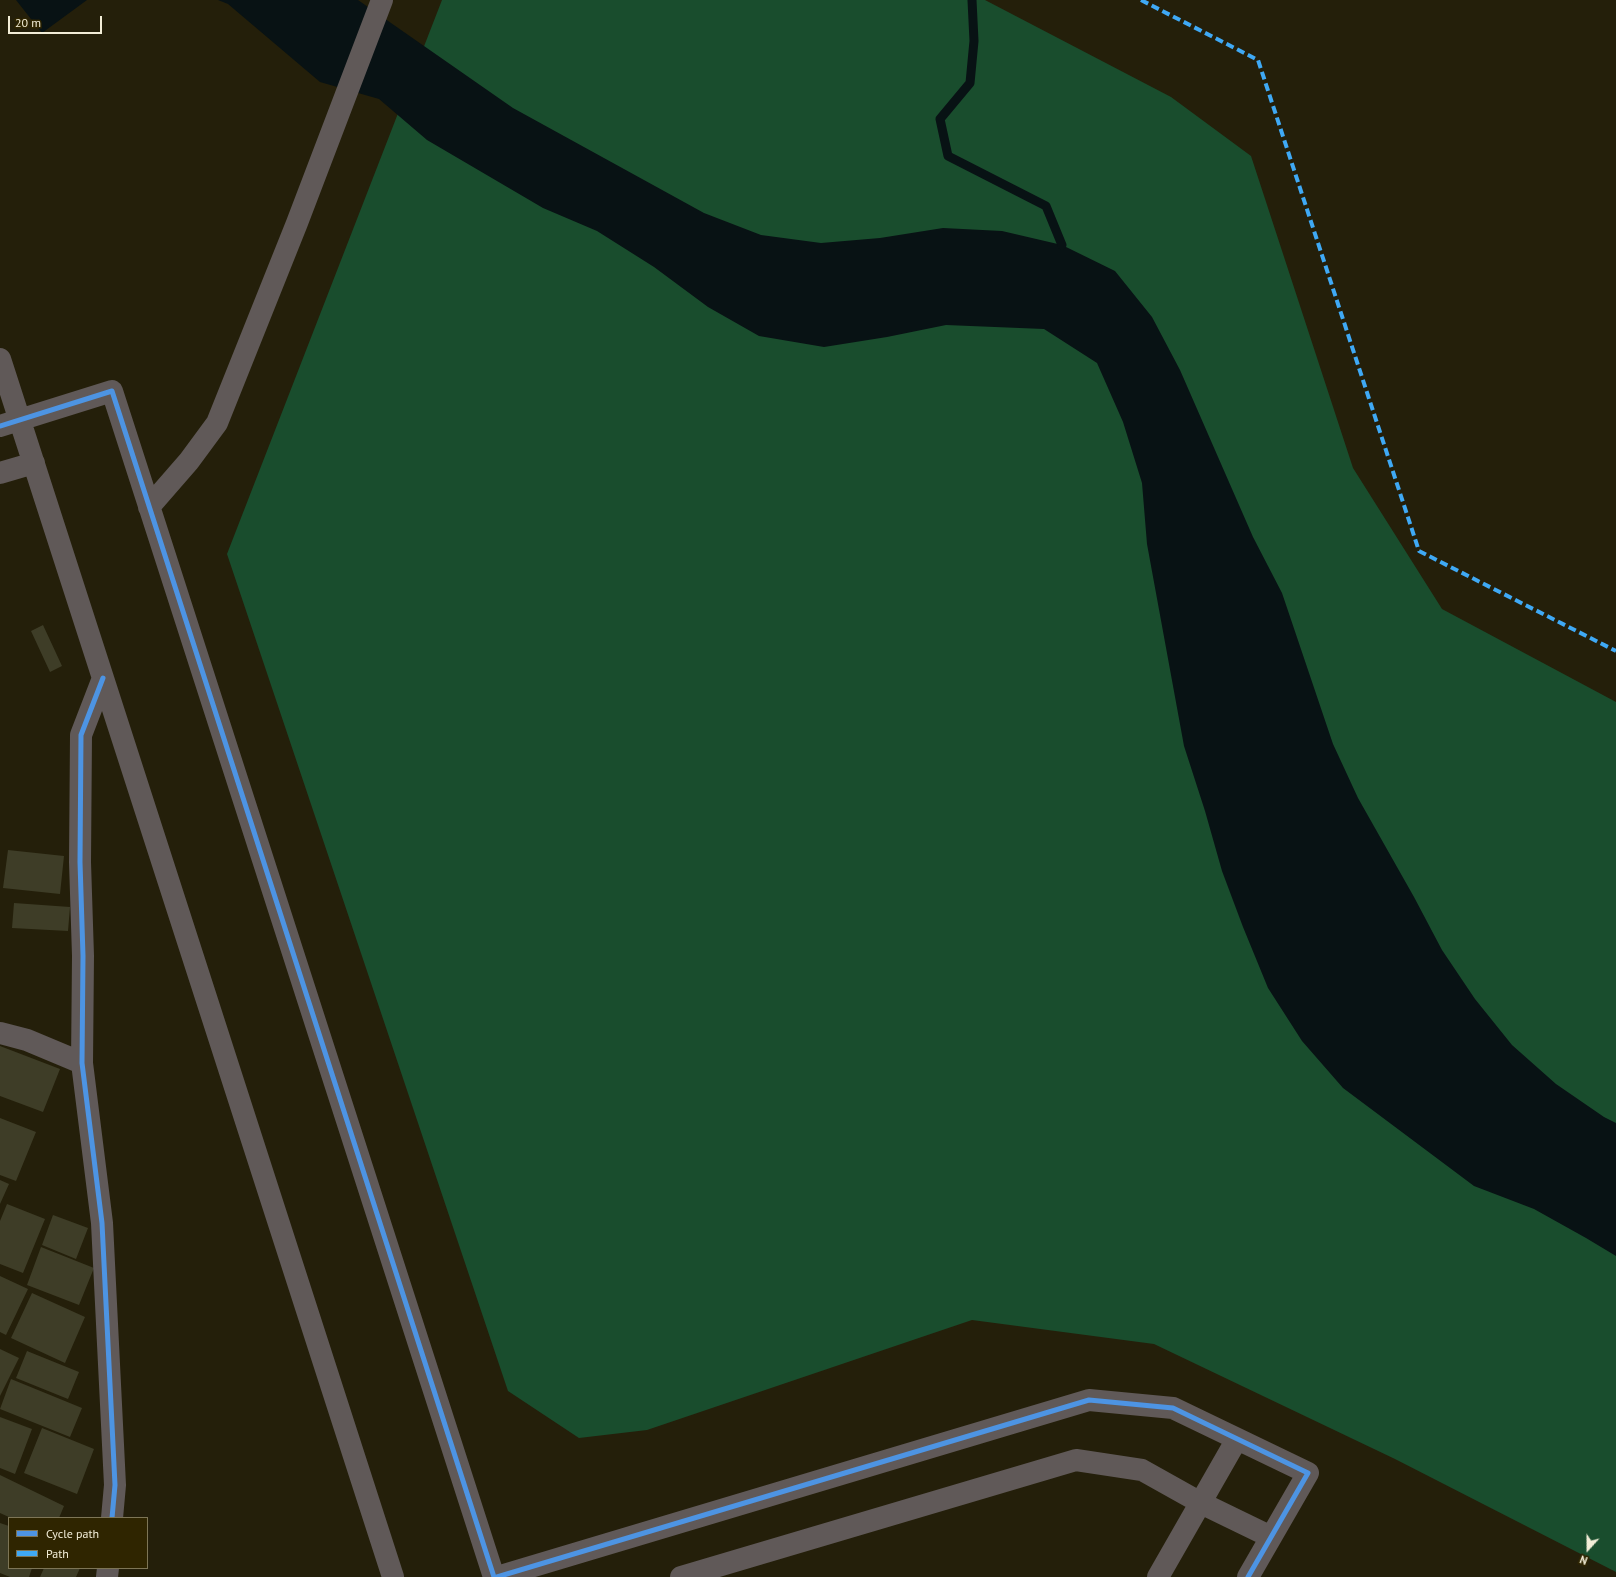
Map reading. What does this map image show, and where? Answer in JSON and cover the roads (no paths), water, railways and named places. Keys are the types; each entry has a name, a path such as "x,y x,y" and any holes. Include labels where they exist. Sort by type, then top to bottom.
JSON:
{"street":[{"path":"150,507 217,423 297,223 382,0"},
{"path":"0,359 10,423 34,463 393,1577"},
{"path":"10,423 112,391 496,1577 1089,1400 1173,1408 1308,1473 1248,1577"},
{"path":"0,473 34,463"},
{"path":"103,678 81,735 80,862 83,956 82,1064 102,1223 116,1485 112,1517"},
{"path":"0,1032 27,1040 82,1064"},
{"path":"1158,1577 1237,1439"},
{"path":"681,1577 1076,1460 1142,1470 1201,1503 1271,1537"}],"waterway":[{"path":"972,0 974,41 970,83 940,119 948,156 1046,206 1062,245"}]}
